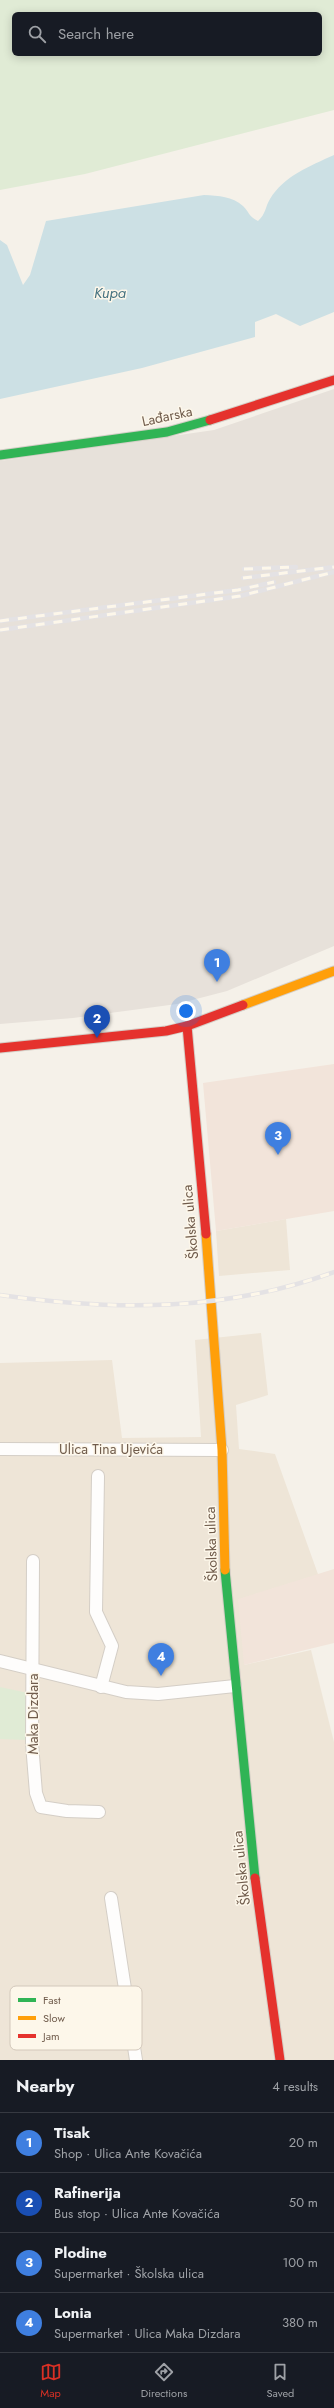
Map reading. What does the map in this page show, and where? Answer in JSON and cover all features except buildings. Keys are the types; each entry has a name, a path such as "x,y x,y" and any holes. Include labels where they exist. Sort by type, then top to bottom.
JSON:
{"street":[{"name":"Lađarska","path":"0,456 167,432 243,410 334,380"},
{"path":"0,1048 166,1030 187,1026 334,971"},
{"name":"Školska ulica","path":"187,1026 212,1309 222,1450 225,1574 235,1686 256,1885 280,2060"},
{"name":"Ulica Tina Ujevića","path":"0,1449 222,1450"},
{"path":"98,1476 96,1612 112,1646 101,1687"},
{"name":"Maka Dizdara","path":"33,1561 32,1744 36,1793 41,1807 67,1811 99,1812"},
{"path":"0,1661 126,1692 158,1694 235,1686"},
{"path":"111,1898 125,1986"},
{"path":"134,2050 136,2060"}],"shaded area":[{"path":"334,389 334,946 227,991 177,1004 73,1018 0,1024 0,461 214,430"},
{"path":"334,1064 334,1211 216,1231 203,1083"},
{"path":"286,1219 290,1270 219,1276 216,1231"},
{"path":"261,1333 268,1395 236,1405 239,1449 275,1454 319,1577 244,1665 311,1650 334,1742 334,2060 0,2060 0,1363 112,1360 122,1438 201,1437 195,1340"},
{"path":"334,1569 334,1643 244,1665 238,1599"}],"green space":[{"path":"0,0 334,0 334,110 85,174 0,190"},
{"path":"0,1687 28,1693 27,1740 0,1739"}],"water":[{"name":"Kupa","path":"334,155 334,312 300,326 276,314 255,322 255,337 142,368 0,399 0,240 7,245 23,285 30,275 46,221 204,195 225,197 234,200 243,206 251,216 258,221 263,216 270,199 283,184 298,172"}],"railway":[{"path":"244,569 296,567"},
{"path":"243,578 334,567"},
{"path":"0,630 240,596 334,572"},
{"path":"0,621 238,590 274,582"},
{"path":"0,1295 85,1304 169,1304 210,1301 252,1295 293,1285 334,1272"}],"traffic: fast":[{"path":"0,455 167,432 210,420"},
{"path":"225,1570 255,1878"}],"traffic: slow":[{"path":"243,1005 334,971"},
{"path":"206,1234 222,1450 225,1570"}],"traffic: jam":[{"path":"210,420 334,380"},
{"path":"0,1048 166,1031 187,1026 243,1005"},
{"path":"187,1026 206,1234"},
{"path":"255,1878 280,2060"}],"place":[{"name":"Tisak","path":"217,982"},
{"name":"Rafinerija","path":"97,1038"},
{"name":"Plodine","path":"278,1155"},
{"name":"Lonia","path":"161,1676"}]}
